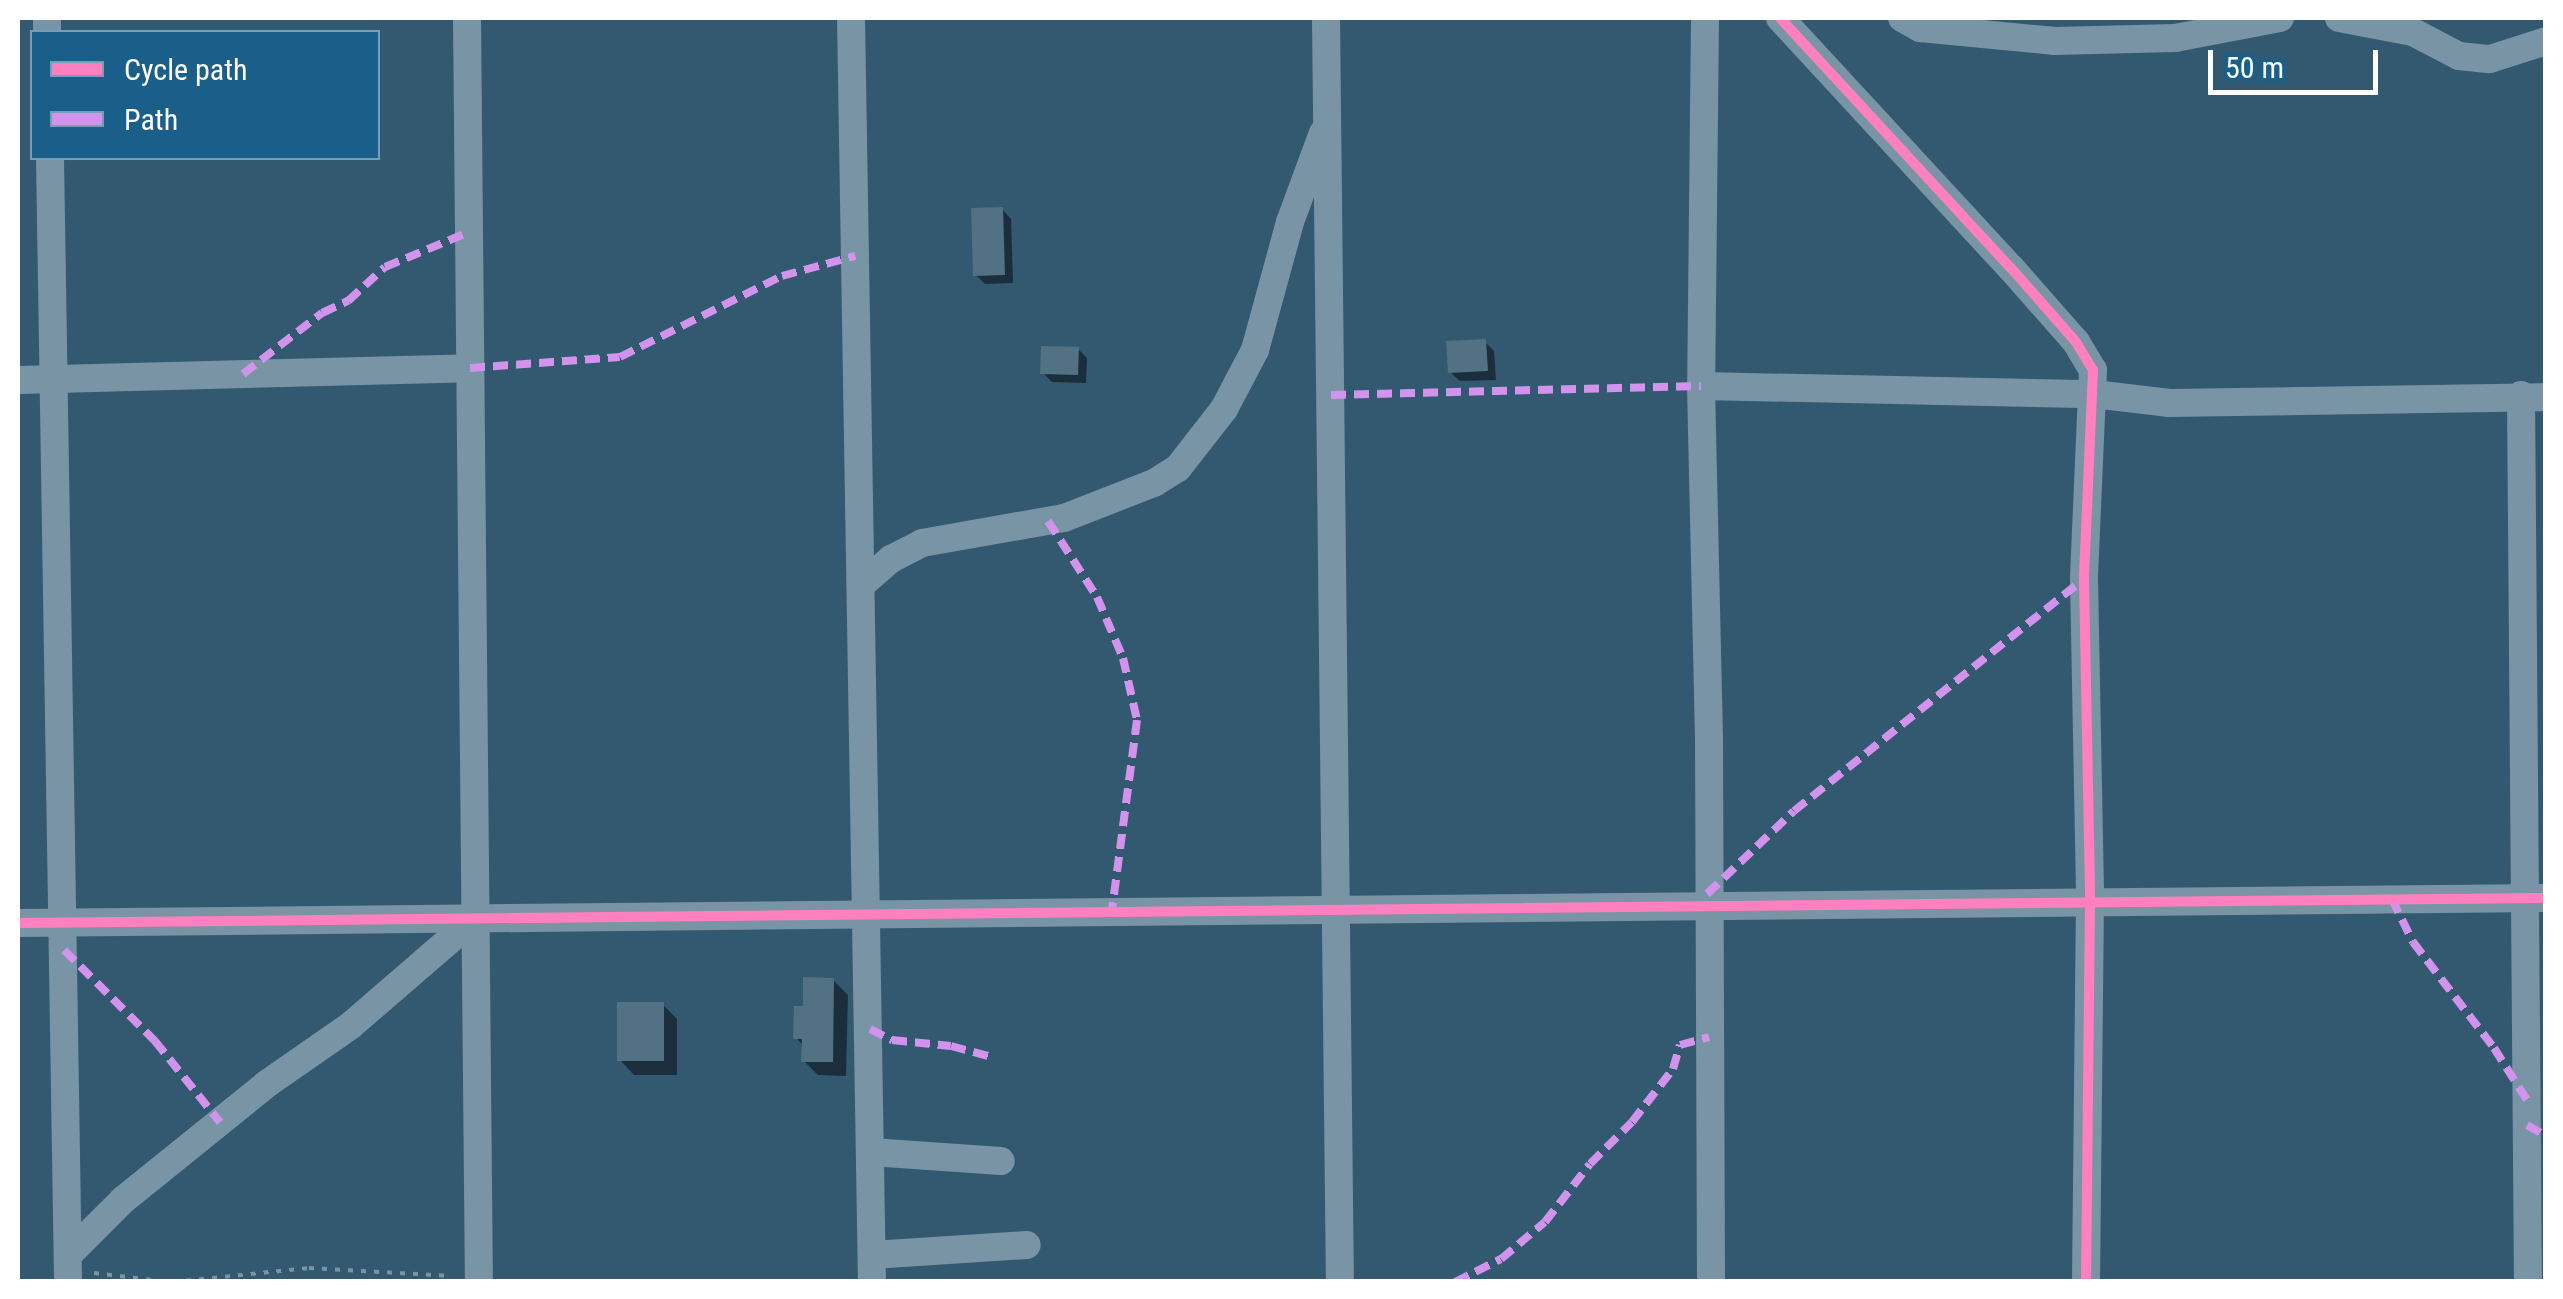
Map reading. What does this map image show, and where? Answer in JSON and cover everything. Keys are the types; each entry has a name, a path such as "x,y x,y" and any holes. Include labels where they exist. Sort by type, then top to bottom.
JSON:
{"street":[{"path":"467,18 479,1279"},
{"path":"851,18 872,1268 1027,1246"},
{"path":"1326,18 1340,1282"},
{"path":"1706,18 1701,386 1711,1282"},
{"path":"1780,18 2076,342 2093,370 2084,597 2090,900 2086,1282"},
{"path":"1902,18 1920,28 2055,41 2175,38 2280,18"},
{"path":"2339,18 2413,32 2459,56 2490,59 2546,41"},
{"path":"861,585 891,560 922,543 1064,518 1154,483 1178,468 1224,409 1256,350 1290,222 1327,121"},
{"path":"50,160 68,1269"},
{"path":"18,380 470,368"},
{"path":"1701,386 2094,394 2169,403 2534,396 2536,899 2528,1282"},
{"path":"18,923 2090,900 2536,899"},
{"path":"68,1269 124,1200 268,1083 350,1026 476,918"},
{"path":"871,1152 1001,1161"}],"path":[{"path":"68,1269 170,1282 309,1268 479,1279"}],"building":[{"path":"1003,207 1005,275 973,276 971,208"},
{"path":"1486,339 1488,371 1448,373 1446,341"},
{"path":"1041,346 1079,347 1078,375 1040,374"},
{"path":"803,977 834,978 833,1062 801,1062 802,1039 793,1039 794,1006 803,1006"},
{"path":"617,1002 664,1002 664,1061 617,1061"}],"marked path":[{"path":"243,374 322,313 348,301 385,267 469,232"},
{"path":"470,368 620,357 782,276 855,256"},
{"path":"1331,395 1701,386"},
{"path":"1048,521 1097,597 1123,658 1137,720 1112,911"},
{"path":"1707,894 1794,811 2084,579"},
{"path":"2392,899 2413,942 2494,1048 2527,1100"},
{"path":"64,950 155,1041 220,1122"},
{"path":"870,1029 892,1040 951,1046 989,1056"},
{"path":"1455,1282 1501,1259 1545,1222 1673,1069 1680,1045 1709,1037"},
{"path":"2527,1125 2546,1136"}],"cycle path":[{"path":"1780,18 2011,268 2076,342 2093,370 2084,579 2090,900 2086,1282"},
{"path":"18,923 2546,898"}]}
